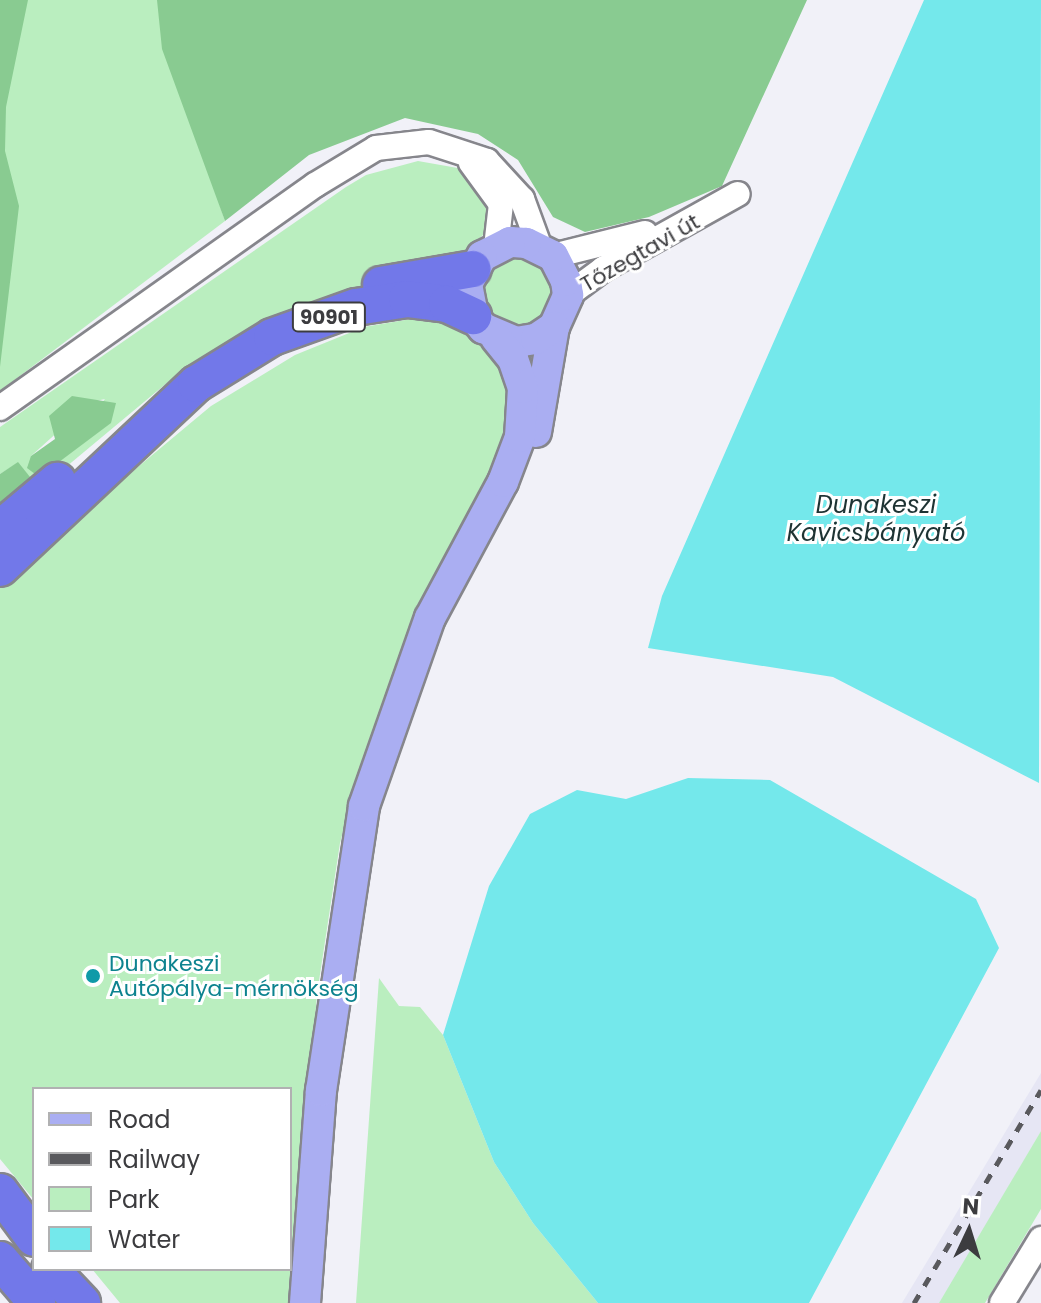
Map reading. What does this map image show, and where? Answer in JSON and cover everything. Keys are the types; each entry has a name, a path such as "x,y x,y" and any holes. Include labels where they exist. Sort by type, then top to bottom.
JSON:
{"highway":[{"name":"90901","path":"63,490 170,384 220,353 341,295 484,258"},
{"name":"90901","path":"0,546 63,490 196,384 272,337 356,307 407,299 447,304 484,327"},
{"path":"0,529 63,490"},
{"path":"0,568 63,490"},
{"path":"0,1192 32,1235"},
{"path":"0,1215 32,1250"},
{"path":"0,1260 37,1303"},
{"path":"52,1271 82,1303"},
{"path":"58,1271 82,1303"}],"main road":[{"path":"305,1303 339,946 364,806 399,702 430,618 503,482 520,437 523,388 513,359 484,327 467,300 484,258 510,242 547,252 568,295 554,327 534,442 518,488 445,629 399,702"},
{"path":"484,327 516,342 536,339 554,327"}],"street":[{"path":"0,408 315,185 376,148 429,142 487,161 506,178 522,199 547,252"},
{"path":"461,152 501,204 484,258"},
{"name":"Tőzegtavi út","path":"568,295 603,269 738,194"},
{"name":"Tőzegtavi út","path":"547,252 618,243 712,211"},
{"path":"1002,1303 1041,1239"}],"shaded area":[{"path":"1041,1073 1041,1131 960,1270 939,1303 902,1303"}],"green space":[{"path":"0,0 775,0 404,79 219,203 225,221 0,391"},
{"path":"0,0 28,0 6,107 5,151 19,206 0,367"},
{"path":"157,0 807,0 722,186 649,217 585,232 553,217 518,160 478,134 405,118 309,155 225,221 162,49"},
{"path":"418,161 469,170 491,200 488,230 463,255 324,297 219,350 168,382 0,522 18,463 0,474 0,427 366,175","holes":["105,399 39,477 31,456 91,402"]},
{"path":"517,256 537,262 547,272 553,292 547,312 537,322 517,328 497,322 487,312 481,292 487,272 497,262"},
{"name":"Dunakeszi Autópálya-mérnökség","path":"434,315 454,320 509,367 509,443 388,694 363,757 340,843 317,994 295,1303 120,1303 94,1271 292,1271 292,1087 32,1087 32,1198 0,1159 0,582 211,406 295,355 364,327"},
{"path":"72,396 116,403 111,423 39,477 27,468 31,456 55,439 49,416"},
{"path":"18,462 34,482 0,509 0,474"},
{"path":"379,978 399,1006 420,1007 443,1035 494,1162 533,1223 598,1303 356,1303"},
{"path":"1041,1131 1041,1209 985,1303 939,1303"}],"water":[{"name":"Dunakeszi Kavicsbányató","path":"924,0 1041,0 1039,783 833,677 648,648 662,596"},
{"path":"688,778 770,780 976,899 999,948 809,1303 598,1303 533,1223 494,1162 443,1035 489,886 530,814 577,790 626,799"}],"railway":[{"path":"914,1303 1041,1090"}],"place":[{"name":"Dunakeszi Autópálya-mérnökség","path":"93,976"}]}
